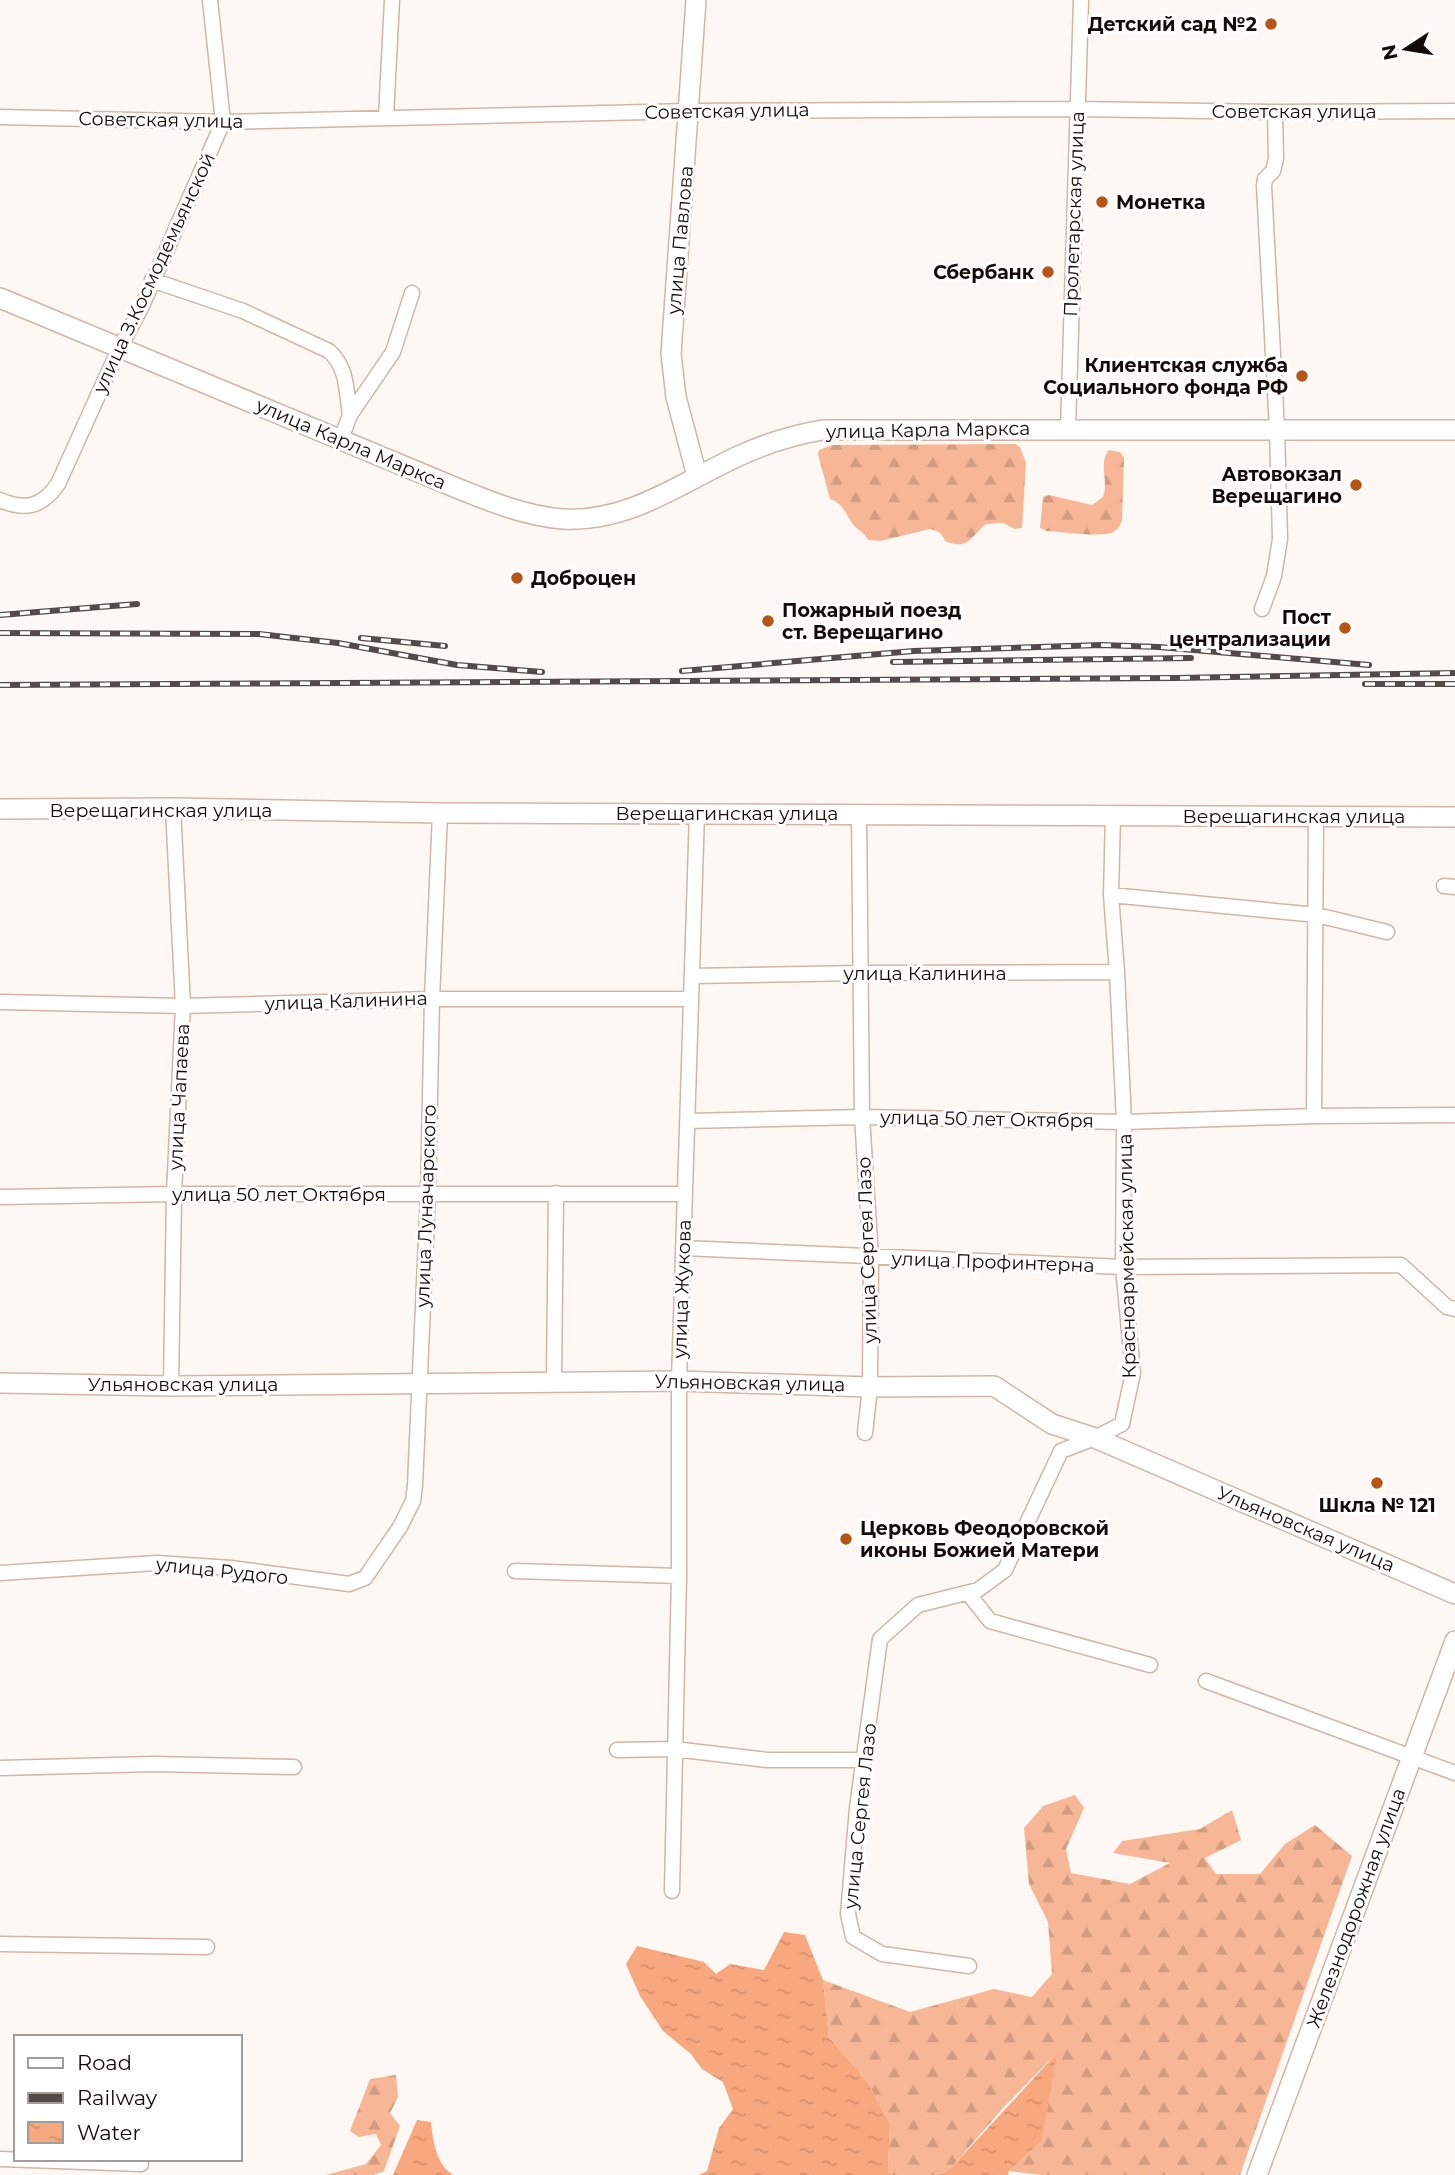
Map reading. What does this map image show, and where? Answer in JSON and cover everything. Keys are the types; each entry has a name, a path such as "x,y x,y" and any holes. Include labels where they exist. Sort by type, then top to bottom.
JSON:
{"main road":[{"name":"улица Павлова","path":"696,0 671,354 676,397 697,476"},
{"name":"улица Карла Маркса","path":"0,298 446,484 513,509 564,519 595,518 626,511 662,497 697,476 769,443 822,430 1455,430"},
{"name":"Верещагинская улица","path":"0,809 1455,817"},
{"name":"Ульяновская улица","path":"0,1383 171,1385 679,1381 870,1387 994,1386 1052,1424 1096,1438 1455,1594"},
{"name":"Железнодорожная улица","path":"1257,2175 1455,1641"}],"street":[{"path":"210,0 223,122"},
{"path":"386,117 391,0"},
{"name":"Пролетарская улица","path":"1068,429 1081,0"},
{"name":"Советская улица","path":"0,117 223,122 690,111 1455,111"},
{"path":"1262,610 1279,552 1277,429 1264,186 1265,179 1273,171 1276,159 1275,112"},
{"name":"улица З.Космодемьянской","path":"5,503 24,507 38,504 51,494 58,484 119,349 141,308 223,122"},
{"path":"152,280 243,311 329,351 343,368 350,415"},
{"path":"341,439 350,415 393,352 412,293"},
{"name":"улица Чапаева","path":"171,1385 174,1194 183,1006 173,808"},
{"name":"улица Жукова","path":"672,1891 679,1576 679,1381 697,812"},
{"name":"улица Луначарского","path":"359,1582 365,1578 400,1527 412,1501 418,1432 428,1194 432,999 440,813"},
{"name":"улица Сергея Лазо","path":"859,814 862,1117 871,1257 870,1387 865,1433"},
{"name":"Красноармейская улица","path":"973,1591 1005,1570 1061,1451 1096,1438 1122,1423 1133,1373 1123,1267 1124,1122 1111,895 1113,814"},
{"path":"1314,1116 1316,816"},
{"path":"1111,895 1317,915 1387,932"},
{"name":"улица Калинина","path":"692,976 861,972 1117,972"},
{"name":"улица Калинина","path":"0,1002 183,1006 432,999 691,999"},
{"name":"улица 50 лет Октября","path":"687,1121 862,1117 1124,1122 1455,1115"},
{"path":"554,1381 556,1193"},
{"name":"улица 50 лет Октября","path":"0,1197 174,1194 685,1194"},
{"name":"улица Профинтерна","path":"683,1248 1123,1267 1401,1265 1447,1307 1455,1309"},
{"name":"улица Рудого","path":"0,1573 156,1563 231,1568 337,1584 359,1582"},
{"path":"515,1571 679,1576"},
{"path":"973,1591 990,1621 1150,1665"},
{"name":"улица Сергея Лазо","path":"969,1966 882,1954 853,1937 848,1914 857,1808 880,1639 918,1605 973,1591"},
{"path":"1206,1681 1455,1773"},
{"path":"617,1750 674,1749 767,1760 864,1759"},
{"path":"0,1768 154,1764 294,1768"},
{"path":"0,1944 207,1947"},
{"path":"56,2161 141,2164"}],"green space":[{"path":"1015,444 1020,447 1026,463 1022,528 1015,529 1003,523 986,524 969,541 959,544 945,541 943,536 930,529 880,541 868,540 841,506 830,499 818,454 819,450 832,445"},
{"path":"1109,450 1120,452 1124,458 1122,520 1118,528 1111,533 1097,535 1046,531 1040,528 1043,497 1049,495 1092,505 1103,497 1104,461"},
{"path":"1075,1795 1084,1808 1066,1849 1071,1873 1130,1884 1170,1863 1113,1853 1122,1841 1200,1829 1232,1810 1241,1840 1205,1858 1216,1874 1260,1874 1285,1844 1315,1825 1352,1856 1240,2175 1041,2175 1009,2171 1042,2141 1056,2054 1003,2108 952,2167 940,2175 892,2175 888,2171 890,2123 866,2080 829,2037 823,1980 910,2012 994,1989 1032,1997 1052,1974 1048,1922 1029,1884 1024,1828 1043,1806"},
{"path":"396,2075 398,2097 390,2113 400,2126 384,2171 374,2175 326,2175 366,2164 381,2145 376,2134 359,2137 350,2131 370,2079"}],"water":[{"path":"784,1932 805,1935 823,1980 829,2037 866,2080 890,2123 888,2171 892,2175 699,2175 707,2171 719,2128 733,2109 723,2082 702,2069 691,2054 663,2031 640,1996 626,1964 637,1946 704,1962 716,1974 730,1964 764,1970"},
{"path":"1057,2053 1042,2141 1009,2171 1008,2175 940,2175 952,2167"},
{"path":"417,2120 431,2122 439,2158 453,2175 393,2175"}],"railway":[{"path":"0,615 137,604"},
{"path":"0,633 259,634 338,643 457,665 542,672"},
{"path":"361,638 445,646"},
{"path":"682,671 914,651 1101,645 1159,647 1369,665"},
{"path":"893,662 1191,658"},
{"path":"0,685 1176,678 1455,673"},
{"path":"1365,684 1455,684"}],"place":[{"name":"Детский сад №2","path":"1271,24"},
{"name":"Монетка","path":"1102,202"},
{"name":"Сбербанк","path":"1048,272"},
{"name":"Клиентская служба Социального фонда РФ","path":"1302,376"},
{"name":"Автовокзал Верещагино","path":"1356,485"},
{"name":"Доброцен","path":"517,578"},
{"name":"Пожарный поезд ст. Верещагино","path":"768,621"},
{"name":"Пост централизации","path":"1345,628"},
{"name":"Шкла № 121","path":"1377,1483"},
{"name":"Церковь Феодоровской иконы Божией Матери","path":"846,1539"}]}
